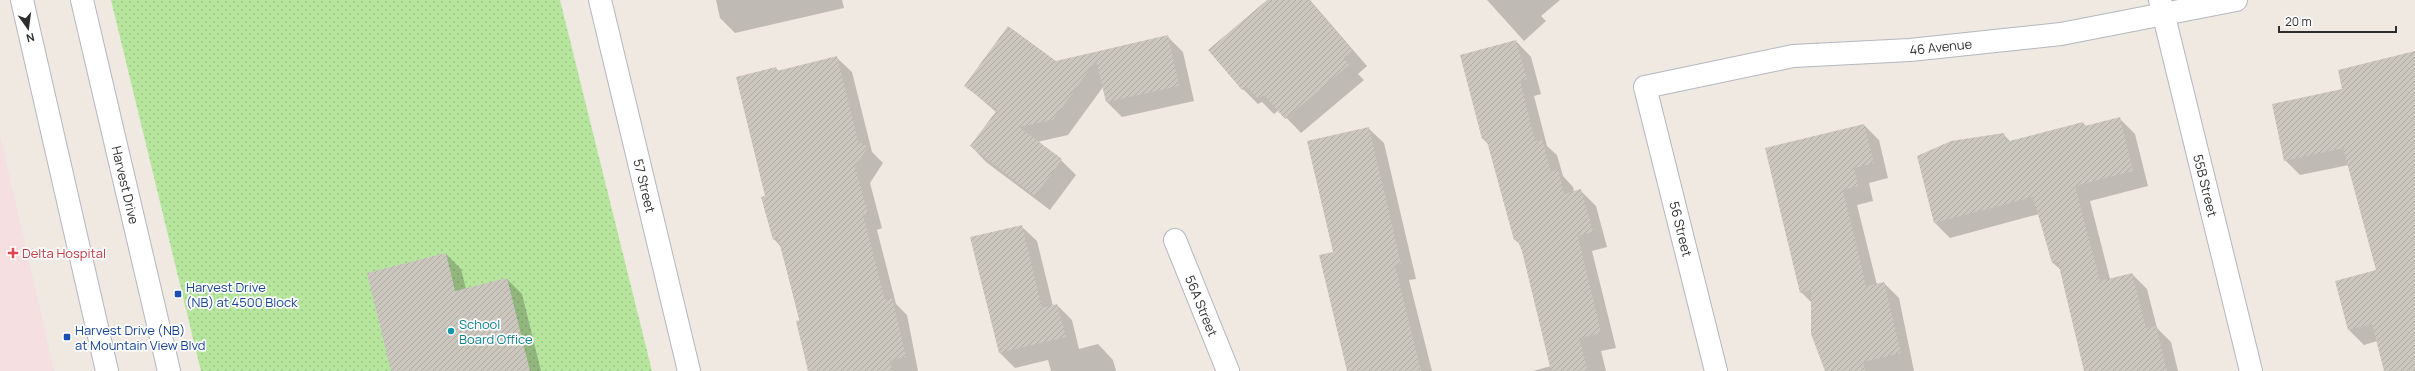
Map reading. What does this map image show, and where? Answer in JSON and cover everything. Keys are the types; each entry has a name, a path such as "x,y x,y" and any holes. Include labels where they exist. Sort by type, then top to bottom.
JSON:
{"street":[{"path":"22,0 107,371"},
{"name":"Harvest Drive","path":"82,0 169,371"},
{"name":"57 Street","path":"600,0 689,371"},
{"name":"46 Avenue","path":"1645,87 1793,56 1910,50 2061,34 2162,8 2236,0"},
{"name":"55B Street","path":"2162,8 2251,371"},
{"name":"56 Street","path":"1645,87 1716,371"},
{"name":"56A Street","path":"1175,240 1228,371"}],"shaded area":[{"name":"Delta Hospital","path":"0,135 54,371 0,371"}],"green space":[{"path":"111,0 560,0 652,371 201,371"}],"building":[{"path":"1267,0 1309,0 1352,50 1344,58 1349,65 1285,119 1264,95 1258,99 1247,87 1242,90 1208,50"},
{"path":"1008,26 1056,61 1168,35 1179,86 1106,102 1096,60 1053,120 1019,127 1062,159 1035,196 970,146 997,110 964,86"},
{"path":"1516,40 1527,79 1520,81 1535,141 1542,139 1551,172 1558,170 1564,194 1581,189 1593,232 1578,236 1601,333 1579,338 1588,371 1551,371 1522,251 1517,239 1514,240 1486,138 1482,139 1460,55"},
{"path":"2415,51 2415,371 2384,371 2372,324 2348,330 2335,281 2376,270 2343,148 2284,161 2272,104 2342,89 2338,70"},
{"path":"837,56 858,141 868,147 855,167 868,213 863,215 885,300 892,298 906,357 890,360 892,371 808,371 796,321 800,320 778,238 773,240 761,197 765,196 736,77 776,67 777,71"},
{"path":"2120,117 2133,171 2075,186 2100,281 2132,273 2146,328 2156,326 2167,371 2084,371 2058,262 2052,263 2033,197 1934,223 1917,156 1951,141 2004,133 2006,142 2083,122 2085,126"},
{"path":"1864,124 1874,163 1854,168 1858,186 1843,190 1866,286 1884,282 1901,353 1863,362 1865,371 1825,371 1811,334 1811,290 1800,293 1765,148"},
{"path":"1369,127 1401,264 1395,265 1421,371 1347,371 1319,255 1333,252 1307,141"},
{"path":"1022,225 1042,308 1057,304 1066,337 999,353 970,237"},
{"name":"School Board Office","path":"446,253 455,291 507,278 530,371 391,371 367,273"}],"place":[{"name":"Delta Hospital","path":"13,253"},
{"name":"Harvest Drive (NB) at 4500 Block","path":"178,294"},
{"name":"School Board Office","path":"451,331"},
{"name":"Harvest Drive (NB) at Mountain View Blvd","path":"67,337"}]}
